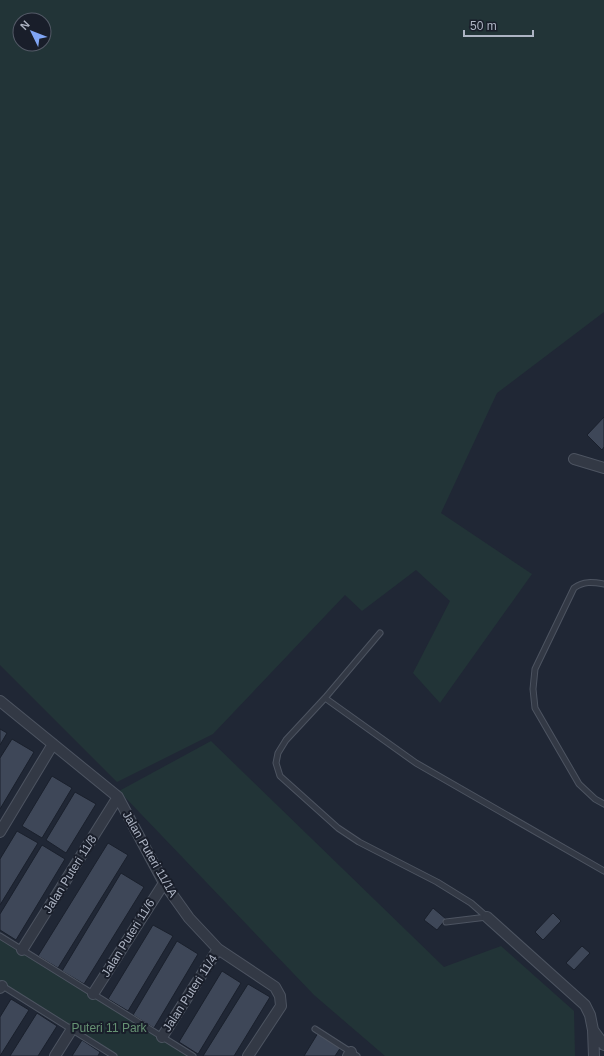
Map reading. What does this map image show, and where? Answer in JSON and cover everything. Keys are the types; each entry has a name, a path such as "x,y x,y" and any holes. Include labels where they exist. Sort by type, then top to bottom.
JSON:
{"street":[{"path":"574,459 604,468"},
{"name":"Jalan Puteri 11/1A","path":"0,701 118,797 164,883 189,918 218,949 275,987 280,996 281,1006 248,1056"},
{"path":"0,832 53,744"},
{"name":"Jalan Puteri 11/8","path":"22,950 118,797"},
{"name":"Jalan Puteri 11/6","path":"93,994 164,883"},
{"path":"487,917 585,1006 590,1015 594,1056"},
{"name":"Jalan Puteri 11/4","path":"162,1037 218,949"},
{"path":"55,1056 72,1029"},
{"path":"592,1030 604,1045"}],"lane":[{"path":"604,584 588,582 581,583 574,588 535,669 533,689 535,708 579,784 595,799 604,804"},
{"path":"380,633 325,698 286,740 278,753 276,763 280,776 338,828 359,842 437,882 471,903 487,917"},
{"path":"325,698 416,763 604,871"},
{"path":"446,922 487,917"},
{"path":"0,936 193,1056"},
{"path":"1,986 114,1056"},
{"path":"315,1029 352,1055"}],"green space":[{"path":"0,0 604,0 604,312 497,393 441,513 532,574 440,703 413,673 450,601 416,570 362,611 345,595 213,734 117,782 0,665"},
{"path":"211,741 444,967 501,946 574,1011 575,1056 385,1056 314,995 119,791"},
{"name":"Puteri 11 Park","path":"0,936 193,1056 114,1056 0,984"}],"building":[{"path":"604,417 604,447 602,450 587,435"},
{"path":"0,729 7,733 0,745"},
{"path":"12,739 34,752 0,809 0,758"},
{"path":"52,776 72,788 42,838 22,826"},
{"path":"75,792 96,804 66,853 46,840"},
{"path":"17,831 38,843 0,905 0,859"},
{"path":"108,843 128,855 58,968 38,956"},
{"path":"42,845 65,859 16,940 0,930 0,914"},
{"path":"121,873 144,887 84,984 62,971"},
{"path":"433,908 446,919 437,930 424,920"},
{"path":"553,913 561,921 543,940 535,932"},
{"path":"153,925 173,936 128,1011 108,999"},
{"path":"177,941 198,954 154,1028 133,1015"},
{"path":"582,946 590,953 574,970 566,963"},
{"path":"222,971 241,983 198,1054 179,1042"},
{"path":"248,984 270,997 234,1056 203,1056"},
{"path":"11,999 29,1010 0,1056 0,1017"},
{"path":"37,1013 57,1026 38,1056 10,1056"},
{"path":"318,1033 341,1047 335,1056 304,1056"},
{"path":"82,1040 100,1052 98,1056 72,1056"}]}
